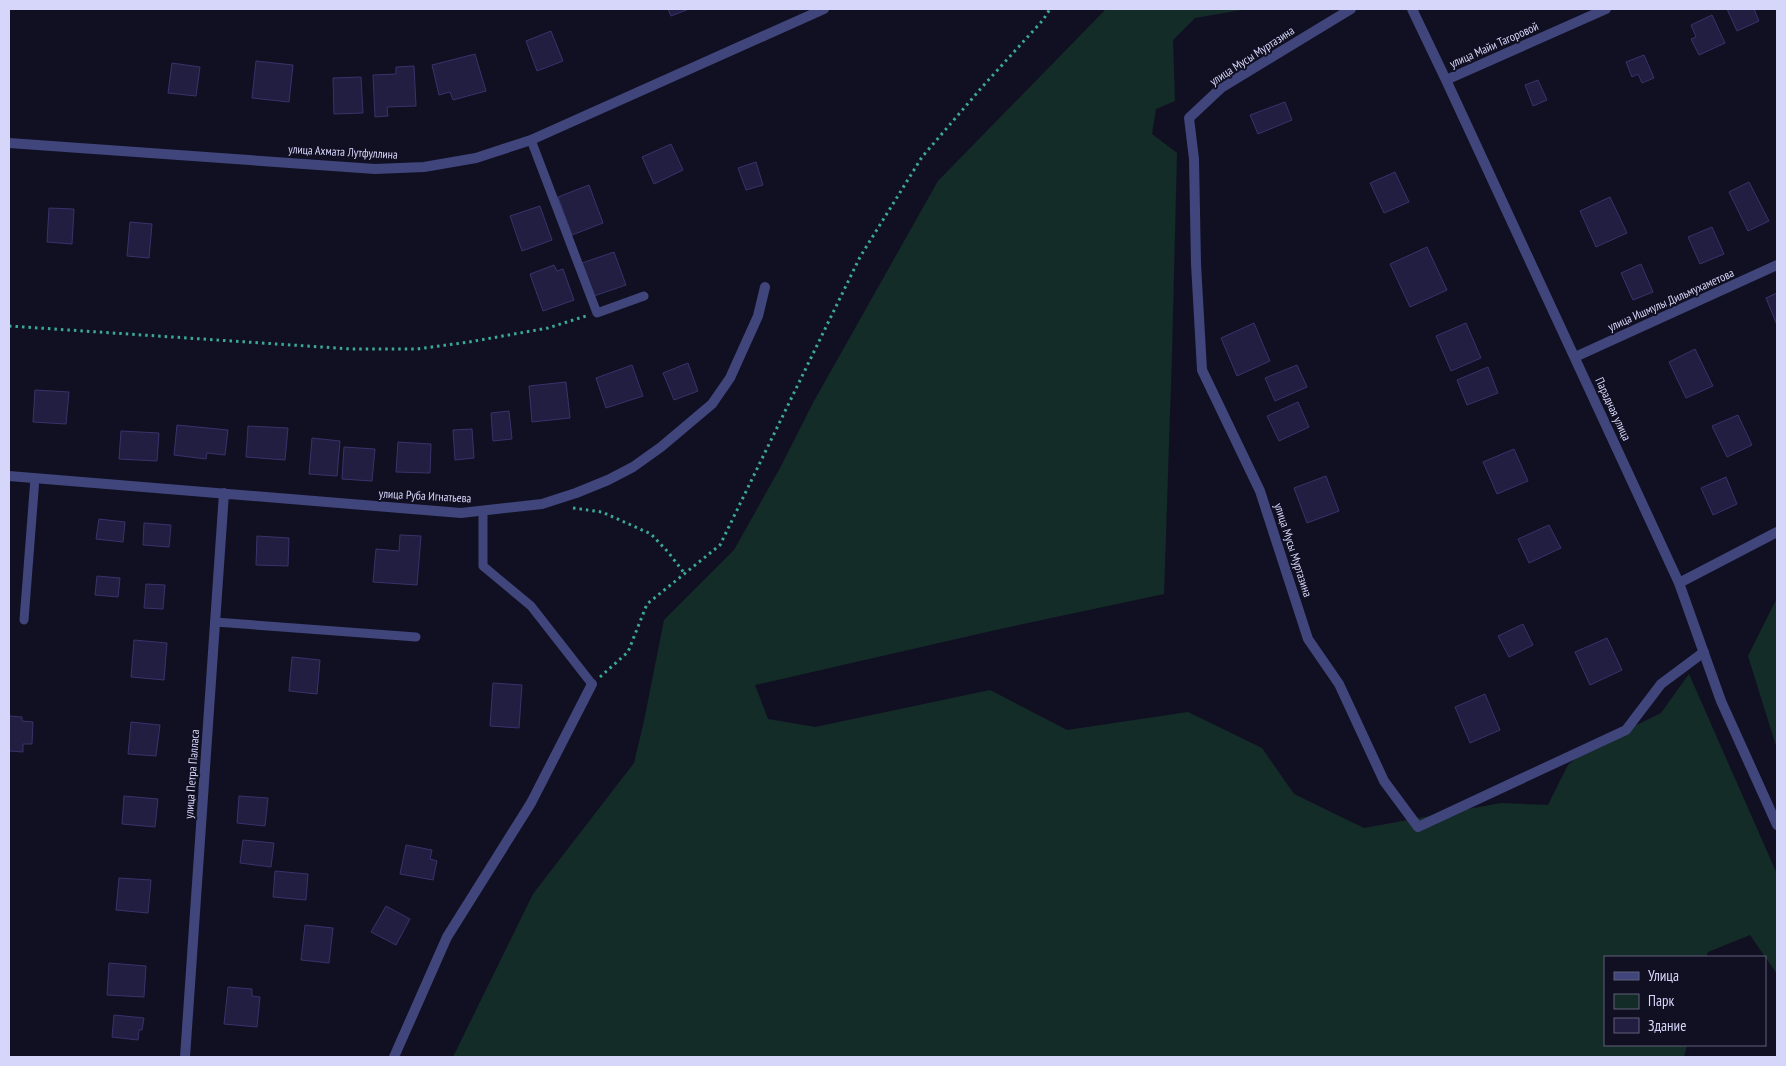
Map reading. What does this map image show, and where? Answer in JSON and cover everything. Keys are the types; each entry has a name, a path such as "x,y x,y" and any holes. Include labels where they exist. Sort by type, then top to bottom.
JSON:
{"street":[{"name":"улица Ахмата Лутфуллина","path":"9,143 375,169 424,167 476,158 531,140 824,9"},
{"name":"улица Мусы Муртазина","path":"1351,9 1221,88 1189,118 1194,159 1196,264 1202,370 1260,491 1308,639 1340,684 1384,781 1418,827 1626,730 1661,684 1704,652"},
{"name":"Парадная улица","path":"1412,9 1679,583 1722,701 1777,825"},
{"name":"улица Майи Тагоровой","path":"1446,80 1606,9"},
{"name":"улица Ишмулы Дильмухаметова","path":"1575,357 1777,265"},
{"name":"улица Руба Игнатьева","path":"9,476 461,513 542,504 576,493 625,471 661,447 712,404 730,378 758,316 765,287"},
{"name":"улица Петра Палласа","path":"185,1057 224,493"},
{"path":"1679,583 1777,532"},
{"path":"394,1057 447,937 531,803 592,684"}],"lane":[{"path":"531,140 597,313 644,296"},
{"path":"24,620 35,478"},
{"path":"483,511 483,566 530,606 592,684"},
{"path":"215,622 416,637"}],"path":[{"path":"592,684 628,652 647,604 720,545 860,257 922,157 982,86 1043,20 1050,9"},
{"path":"9,326 351,349 417,348 469,342 548,328 597,313"},
{"path":"568,507 602,512 651,534 685,574"}],"green space":[{"path":"1106,9 1247,9 1195,18 1173,40 1175,101 1156,109 1152,134 1177,153 1164,594 755,685 768,719 815,727 990,690 1067,730 1188,712 1262,748 1294,794 1364,828 1501,803 1548,805 1568,765 1586,750 1661,713 1689,674 1777,874 1777,974 1750,935 1708,952 1706,956 1604,956 1604,1046 1687,1046 1684,1057 453,1057 533,894 634,763 664,620 734,550 780,468 814,401 938,181"},
{"path":"1777,598 1777,749 1748,656"}],"building":[{"path":"668,9 689,9 671,16"},
{"path":"1727,9 1754,9 1759,21 1737,31"},
{"path":"1712,15 1725,43 1699,55 1691,39 1696,37 1691,25"},
{"path":"551,31 563,61 537,71 526,41"},
{"path":"475,54 486,91 453,100 450,92 439,95 432,65"},
{"path":"1644,55 1654,78 1642,83 1638,74 1632,77 1626,62"},
{"path":"256,61 293,65 289,102 252,98"},
{"path":"172,63 200,67 196,96 168,93"},
{"path":"414,66 416,106 387,107 388,116 375,117 373,75 396,74 396,67"},
{"path":"361,77 363,113 334,114 333,78"},
{"path":"1538,80 1547,100 1533,106 1525,85"},
{"path":"1285,102 1292,120 1258,134 1250,115"},
{"path":"671,144 683,170 654,184 642,157"},
{"path":"756,162 763,185 746,190 738,168"},
{"path":"1395,172 1409,202 1384,213 1370,183"},
{"path":"1749,182 1769,221 1748,231 1729,192"},
{"path":"589,185 603,223 572,235 558,197"},
{"path":"1610,197 1627,233 1596,247 1580,211"},
{"path":"540,206 552,240 522,251 510,216"},
{"path":"49,208 74,209 72,244 47,242"},
{"path":"130,222 152,224 149,258 127,256"},
{"path":"1712,227 1724,254 1700,264 1688,237"},
{"path":"1427,247 1447,290 1410,307 1390,264"},
{"path":"614,252 626,285 594,296 582,263"},
{"path":"1641,264 1653,292 1633,300 1621,273"},
{"path":"554,265 557,271 563,269 574,300 543,311 530,274"},
{"path":"1777,293 1777,325 1766,298"},
{"path":"1254,323 1270,361 1237,376 1221,338"},
{"path":"1466,323 1481,358 1451,371 1436,336"},
{"path":"1695,349 1713,386 1686,398 1669,362"},
{"path":"688,363 698,391 674,400 663,373"},
{"path":"632,365 643,396 606,408 596,378"},
{"path":"1297,365 1307,387 1275,401 1265,378"},
{"path":"1488,367 1498,393 1467,405 1457,380"},
{"path":"566,382 570,418 532,422 529,386"},
{"path":"35,390 69,392 66,424 33,422"},
{"path":"1298,402 1309,427 1279,441 1267,416"},
{"path":"509,411 512,439 493,441 491,413"},
{"path":"1738,415 1752,445 1727,457 1712,426"},
{"path":"177,425 228,430 225,455 207,453 206,459 174,455"},
{"path":"248,426 288,428 285,460 246,457"},
{"path":"472,429 474,458 455,460 453,430"},
{"path":"121,431 159,433 157,461 119,459"},
{"path":"312,438 340,441 337,476 309,474"},
{"path":"398,442 431,444 430,473 396,472"},
{"path":"344,447 375,449 372,481 342,479"},
{"path":"1514,449 1528,481 1497,494 1483,462"},
{"path":"1326,476 1339,511 1307,523 1294,488"},
{"path":"1726,477 1737,504 1713,515 1701,488"},
{"path":"99,519 125,522 123,542 96,539"},
{"path":"144,523 171,525 169,547 143,545"},
{"path":"1549,525 1561,548 1529,563 1518,539"},
{"path":"400,535 421,536 417,585 373,582 376,549 399,551"},
{"path":"257,536 289,538 288,566 256,565"},
{"path":"97,576 120,578 118,597 95,595"},
{"path":"146,584 165,585 163,609 144,608"},
{"path":"1523,624 1533,645 1509,657 1498,636"},
{"path":"1607,638 1622,670 1590,685 1575,652"},
{"path":"134,640 167,643 164,680 131,677"},
{"path":"292,657 320,660 317,694 289,691"},
{"path":"493,683 522,685 519,728 490,726"},
{"path":"1485,694 1500,730 1470,743 1455,707"},
{"path":"9,716 22,717 22,721 33,722 32,744 23,744 23,752 9,751"},
{"path":"131,722 160,725 156,756 128,754"},
{"path":"124,796 158,799 155,827 122,824"},
{"path":"239,796 268,798 265,826 237,823"},
{"path":"243,840 274,843 271,867 240,863"},
{"path":"406,845 432,850 430,859 437,861 433,880 400,874"},
{"path":"275,871 308,874 306,900 273,897"},
{"path":"119,878 151,880 148,913 116,910"},
{"path":"386,906 410,919 396,945 371,932"},
{"path":"305,925 333,928 329,963 301,960"},
{"path":"109,963 146,966 144,997 107,995"},
{"path":"228,987 252,989 252,996 260,997 257,1027 224,1024"},
{"path":"114,1015 144,1018 142,1030 139,1030 138,1040 112,1037"}]}
